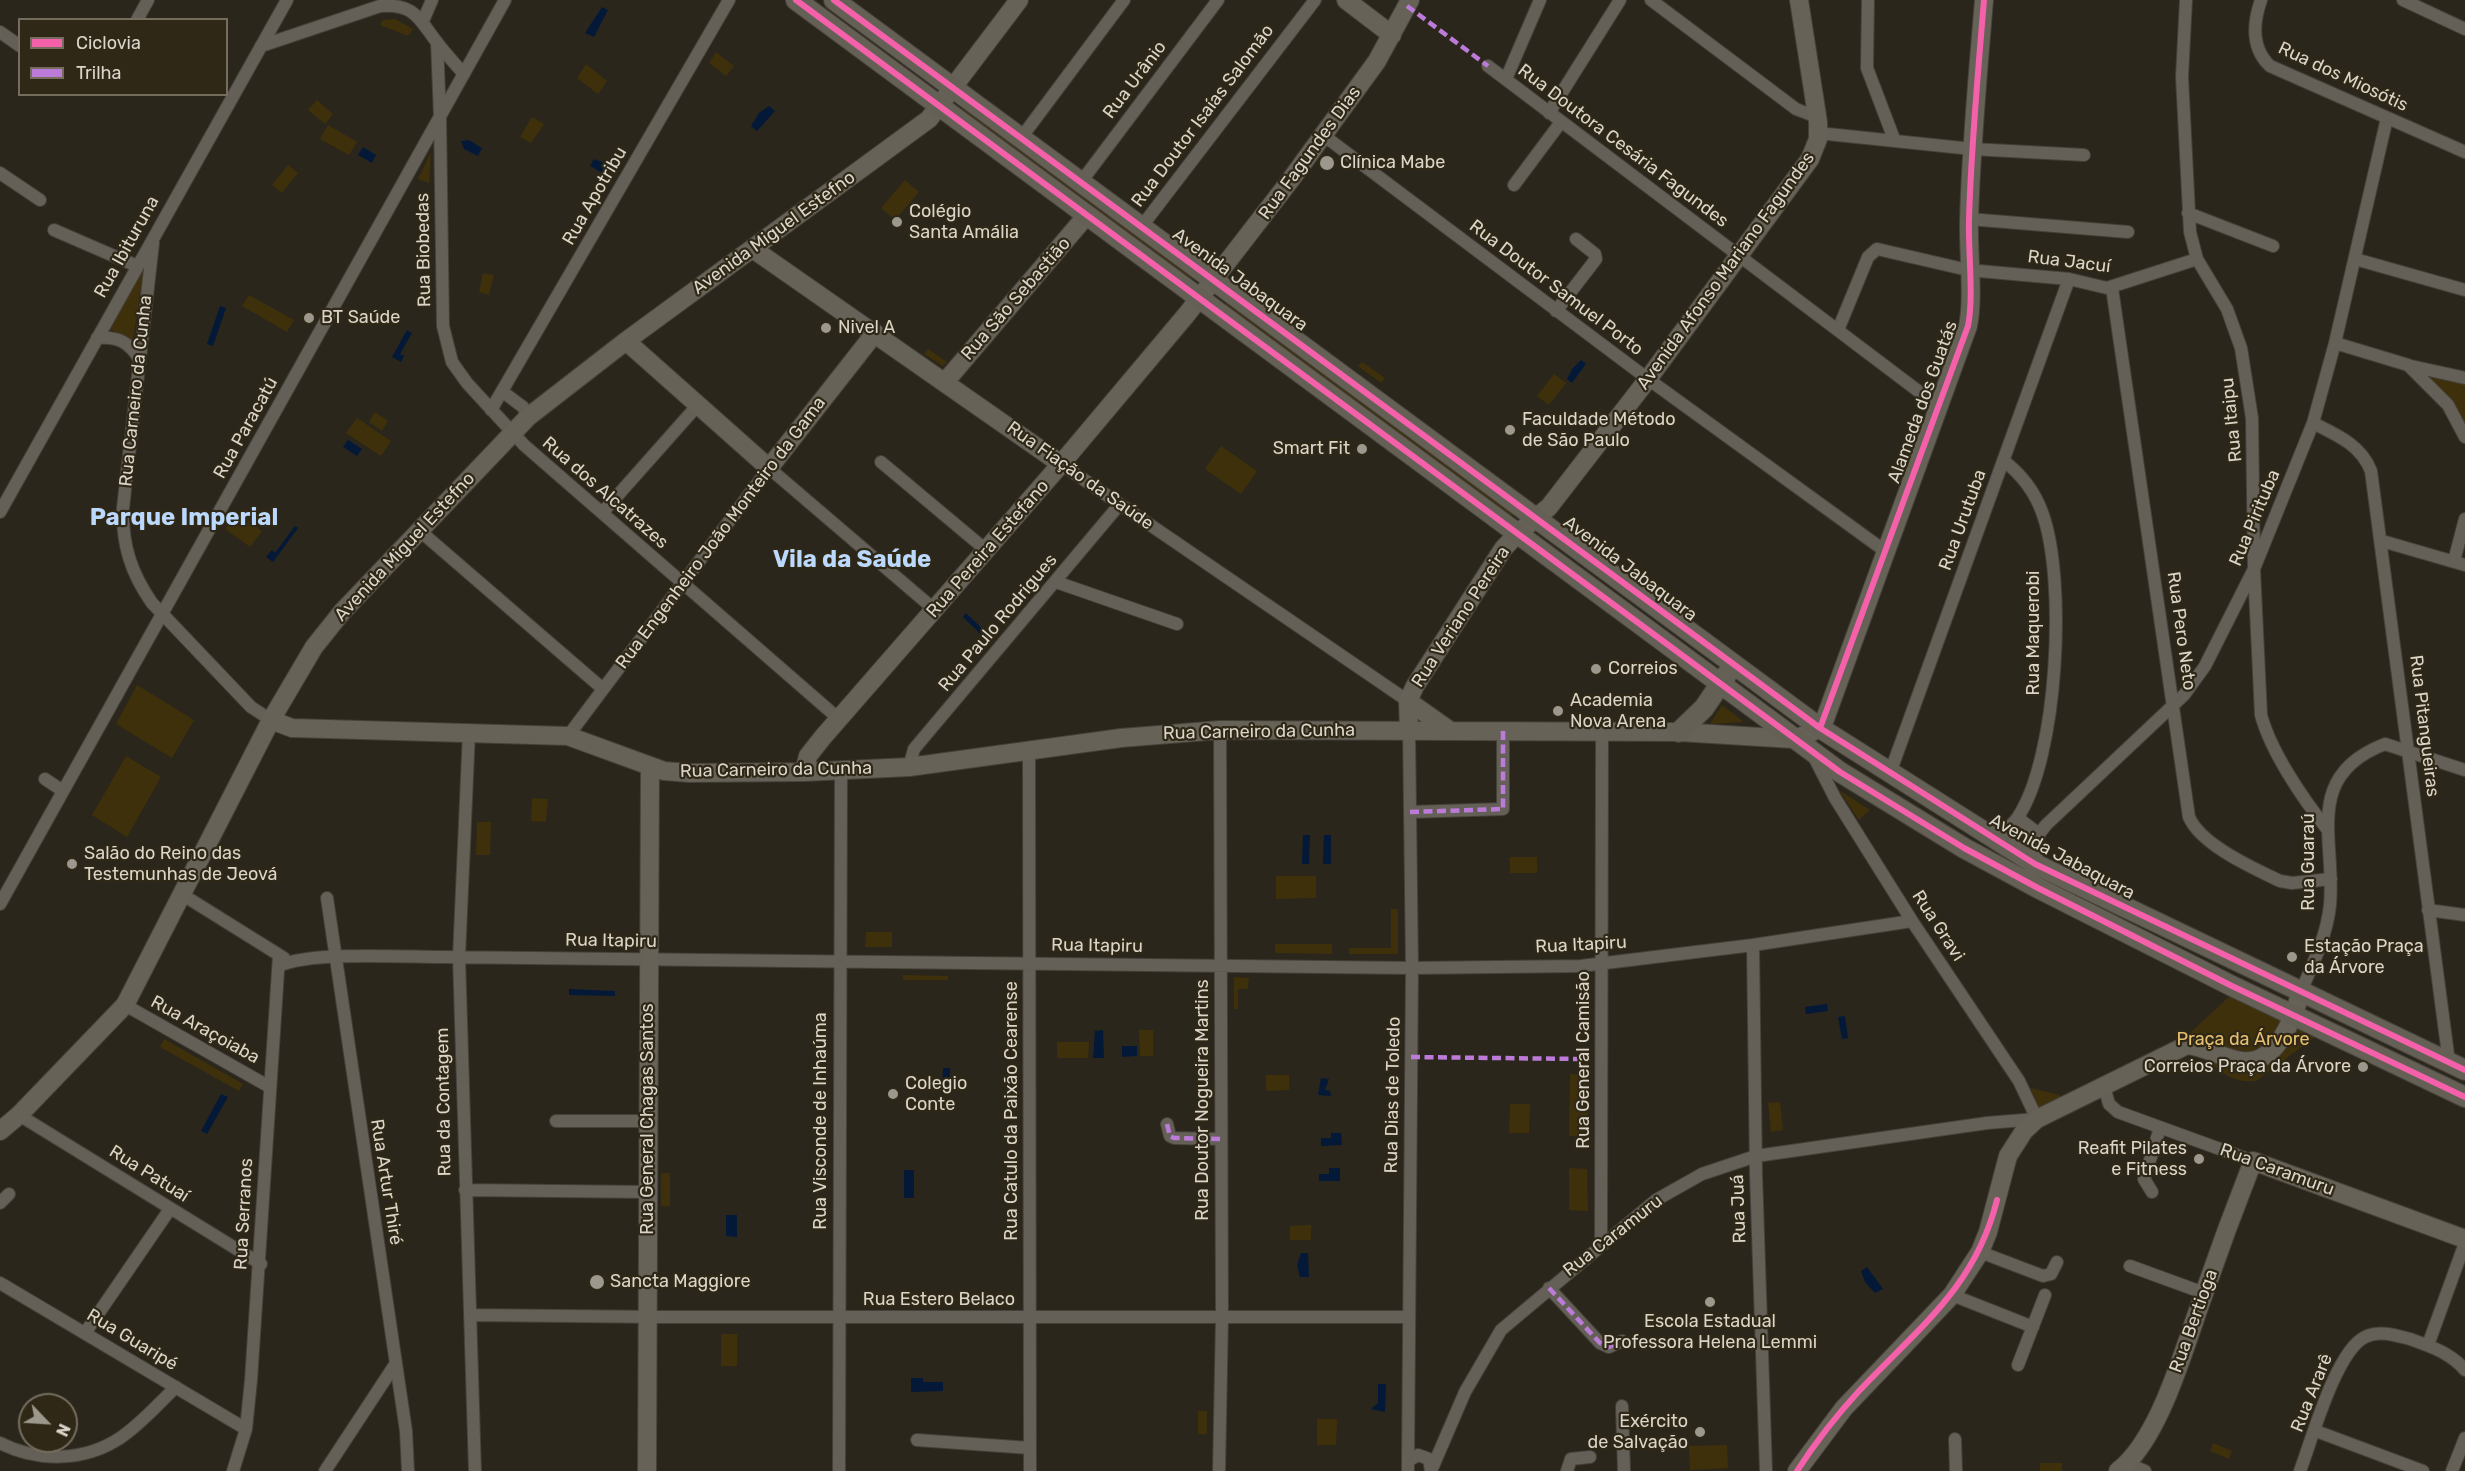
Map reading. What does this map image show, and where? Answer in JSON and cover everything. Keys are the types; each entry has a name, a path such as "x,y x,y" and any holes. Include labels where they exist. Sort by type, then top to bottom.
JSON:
{"main road":[{"name":"Avenida Jabaquara","path":"796,0 1811,752 1964,848 2020,878 2294,1015 2465,1097"},
{"name":"Avenida Jabaquara","path":"834,0 1820,728 2035,864 2457,1066"},
{"path":"1679,732 1704,708 1733,664"}],"street":[{"path":"138,18 148,0"},
{"name":"Rua Ibituruna","path":"0,512 287,0"},
{"path":"423,21 432,0"},
{"name":"Rua Paracatú","path":"0,904 505,0"},
{"name":"Rua Apotribu","path":"491,410 729,0"},
{"name":"Avenida Miguel Estefno","path":"0,1131 19,1115 124,1005 183,895 271,720 326,631 528,417 626,341 928,119 1018,0"},
{"path":"1021,138 1124,0"},
{"name":"Rua Urânio","path":"1082,182 1218,0"},
{"name":"Rua Doutor Isaías Salomão","path":"1142,226 1315,0"},
{"path":"1347,0 1392,35"},
{"name":"Rua Fagundes Dias","path":"1199,299 1323,135 1392,35 1410,0"},
{"path":"1506,79 1540,0"},
{"path":"1549,112 1620,0"},
{"path":"1651,0 1818,125 1894,139 1972,148 2084,155"},
{"name":"Avenida Afonso Mariano Fagundes","path":"1516,534 1549,507 1648,379 1810,159 1818,125 1799,0"},
{"path":"1868,0 1867,68 1894,139"},
{"name":"Alameda dos Guatás","path":"1820,728 1970,316 1968,270 1972,148 1984,0"},
{"name":"Rua Itaipu","path":"2186,0 2182,77 2188,213 2197,259 2227,309 2241,348 2247,377 2255,456 2254,569 2263,723 2302,795 2327,830"},
{"name":"Rua dos Miosótis","path":"2261,0 2255,36 2265,60 2277,69 2465,152"},
{"path":"2403,0 2465,29"},
{"name":"Rua Biobedas","path":"261,46 380,6 396,6 405,8 423,21 436,42 464,74"},
{"path":"0,32 18,45"},
{"name":"Rua Biobedas","path":"436,42 440,117 443,326 446,345 452,363 512,433"},
{"name":"Rua Doutora Cesária Fagundes","path":"1488,66 1938,406"},
{"name":"Rua Pirituba","path":"2039,834 2173,706 2205,666 2254,569 2313,423 2335,343 2387,118"},
{"path":"1514,185 1562,122"},
{"name":"Rua Doutor Samuel Porto","path":"1323,135 1556,311 1885,551"},
{"path":"0,173 40,200"},
{"path":"2188,213 2273,246"},
{"name":"Rua São Sebastião","path":"945,382 1087,215"},
{"path":"1969,219 2128,232"},
{"path":"54,230 137,266"},
{"name":"Rua Carneiro da Cunha","path":"154,236 123,528 134,575 152,603 250,707 271,720 292,728 568,736 664,771 690,773 804,772 909,767 1121,738 1404,718 1449,730 1679,732 1793,739"},
{"path":"1556,311 1596,259 1595,254 1576,239"},
{"name":"Rua Fiação da Saúde","path":"753,249 1120,504 1404,718"},
{"name":"Rua Jacuí","path":"1838,330 1873,251 1881,249 1968,270 2069,279 2092,286 2112,288 2197,259"},
{"path":"2355,259 2465,290"},
{"name":"Rua Urutuba","path":"1890,773 2069,279"},
{"name":"Rua Pero Neto","path":"2112,288 2189,817 2195,830 2209,842 2280,881 2292,883 2331,879"},
{"name":"Rua Pereira Estefano","path":"804,772 808,756 1061,464 1199,299"},
{"name":"Rua Engenheiro João Monteiro da Gama","path":"568,736 769,468 875,333"},
{"path":"97,338 112,337 123,341 140,360"},
{"path":"626,341 697,406 935,610"},
{"path":"2335,343 2408,365 2465,378"},
{"path":"2408,365 2448,405 2465,437"},
{"path":"503,392 523,407 528,417"},
{"path":"602,513 697,406"},
{"name":"Rua Pitangueiras","path":"2313,423 2354,446 2368,462 2382,541 2428,910 2457,1066"},
{"name":"Rua dos Alcatrazes","path":"512,433 839,719"},
{"name":"Rua Maquerobi","path":"1995,840 2018,818 2037,770 2047,731 2054,686 2054,599 2051,553 2042,511 2025,480 2004,461"},
{"path":"881,462 986,550"},
{"name":"Rua Paulo Rodrigues","path":"909,767 914,749 1120,504"},
{"path":"2382,541 2459,563 2465,519"},
{"path":"420,531 603,689"},
{"name":"Rua Veriano Pereira","path":"1449,730 1404,718 1415,686 1491,568 1516,534"},
{"path":"1056,582 1177,624"},
{"name":"Rua Dias de Toledo","path":"1404,718 1410,812 1412,968 1408,1468"},
{"path":"1793,739 1820,728"},
{"name":"Rua Doutor Nogueira Martins","path":"1219,1471 1222,1317 1220,730"},
{"path":"1410,812 1503,809 1503,731"},
{"name":"Rua da Contagem","path":"469,732 459,957 476,1471"},
{"name":"Rua General Camisão","path":"1601,1244 1602,732"},
{"name":"Rua Guaraú","path":"2301,992 2324,933 2330,907 2331,879 2327,805 2333,789 2351,765 2363,754 2385,744 2409,752"},
{"name":"Rua Catulo da Paixão Cearense","path":"1029,752 1030,1471"},
{"name":"Rua Gravi","path":"1811,752 1835,798 1912,921 2019,1080 2037,1119"},
{"path":"2409,752 2465,770"},
{"name":"Rua General Chagas Santos","path":"647,1471 650,766"},
{"name":"Rua Visconde de Inhaúma","path":"839,1471 841,770"},
{"path":"45,779 63,791"},
{"path":"2018,818 2039,834 2035,864"},
{"path":"183,895 283,961"},
{"name":"Rua Artur Thiré","path":"327,898 334,958 396,1363 408,1471"},
{"path":"2428,910 2465,915"},
{"name":"Rua Itapiru","path":"283,961 334,958 459,957 1412,968 1602,965 1912,921"},
{"name":"Rua Juá","path":"1753,945 1756,1156 1766,1471"},
{"name":"Rua Serranos","path":"233,1471 246,1429 261,1263 268,1086 283,961"},
{"path":"1797,1471 1844,1408 1952,1295 1980,1252 1988,1232 2008,1156 2018,1139 2037,1119 2187,1045 2241,1061 2255,1059 2281,1040 2294,1015 2301,992"},
{"name":"Rua Araçoiaba","path":"124,1005 268,1086"},
{"name":"Rua Caramuru","path":"2104,1086 2109,1104 2113,1108 2160,1128 2465,1241"},
{"name":"Rua Patuaí","path":"19,1115 261,1263"},
{"name":"Rua Caramuru","path":"1431,1471 1465,1392 1501,1330 1634,1215 1675,1188 1702,1174 1756,1156 1987,1123 2037,1119"},
{"path":"555,1121 648,1121"},
{"path":"1167,1124 1170,1136 1174,1138 1221,1139"},
{"path":"2152,1192 2144,1184 2144,1175 2160,1128"},
{"name":"Rua Bertioga","path":"2123,1467 2146,1439 2155,1421 2253,1161"},
{"path":"465,1190 648,1192"},
{"path":"85,1333 170,1209"},
{"path":"2427,1345 2465,1241"},
{"path":"1980,1252 2043,1276 2051,1274 2057,1262"},
{"path":"2130,1266 2204,1293"},
{"name":"Rua Guaripé","path":"0,1283 246,1429"},
{"path":"1549,1288 1600,1343 1609,1347 1622,1341"},
{"path":"1952,1295 2033,1327"},
{"path":"2018,1365 2045,1295"},
{"name":"Rua Estero Belaco","path":"470,1315 839,1318 1409,1317"},
{"name":"Rua Ararê","path":"2300,1471 2343,1358 2357,1342 2378,1333 2427,1345 2449,1356 2465,1370"},
{"path":"325,1471 396,1363"},
{"path":"0,1443 32,1456 49,1457 91,1451 123,1436 176,1387"},
{"path":"1622,1406 1624,1471"},
{"path":"2316,1431 2423,1471"},
{"path":"2452,1471 2465,1438"},
{"path":"1955,1439 1956,1471"},
{"path":"917,1440 1030,1448"},
{"path":"1408,1468 1412,1456 1424,1455 1429,1459 1431,1471"},
{"path":"1567,1471 1571,1459 1590,1457"},
{"path":"2123,1467 2145,1471"}],"green space":[{"path":"395,19 413,29 408,36 380,25 383,20"},
{"path":"716,52 734,66 726,76 709,63"},
{"path":"586,64 607,81 598,94 577,78"},
{"path":"317,100 333,114 325,124 308,110"},
{"path":"964,106 1193,275 1190,280 960,111"},
{"path":"532,117 544,124 531,143 520,137"},
{"path":"328,125 357,142 349,155 320,139"},
{"path":"431,152 429,183 418,179"},
{"path":"288,165 298,173 282,193 272,185"},
{"path":"905,180 919,192 895,220 881,208"},
{"path":"145,259 133,340 109,329"},
{"path":"483,273 494,275 489,295 479,292"},
{"path":"249,295 294,320 287,332 242,306"},
{"path":"1227,301 1515,513 1510,517 1224,306"},
{"path":"928,349 947,362 943,366 924,354"},
{"path":"1362,362 1385,378 1381,383 1358,366"},
{"path":"2426,373 2465,382 2465,430 2441,389"},
{"path":"1554,374 1566,383 1549,405 1537,396"},
{"path":"375,412 388,421 382,431 369,422"},
{"path":"357,418 391,441 381,456 346,433"},
{"path":"1221,446 1257,471 1241,494 1205,469"},
{"path":"238,512 262,531 250,547 225,529"},
{"path":"137,685 194,720 172,758 116,724"},
{"path":"1722,705 1743,721 1743,722 1710,724"},
{"path":"126,756 161,777 127,837 92,815"},
{"path":"1839,790 1870,810 1859,820"},
{"path":"532,798 548,799 546,822 531,821"},
{"path":"477,822 491,822 490,855 476,855"},
{"path":"1510,857 1537,857 1537,873 1510,873"},
{"path":"1276,876 1316,876 1316,898 1276,899"},
{"path":"1391,909 1398,909 1398,954 1349,954 1349,948 1391,948"},
{"path":"866,932 892,932 892,947 865,947"},
{"path":"1275,944 1332,944 1332,954 1275,953"},
{"path":"903,975 948,976 948,980 903,980"},
{"path":"1234,977 1249,978 1248,989 1238,989 1238,1009 1234,1009"},
{"name":"Praça da Árvore","path":"2234,992 2319,1034 2256,1081 2244,1081 2224,1074 2202,1052 2189,1034"},
{"path":"1139,1030 1153,1030 1153,1056 1140,1056"},
{"path":"164,1039 243,1084 239,1091 160,1047"},
{"path":"1057,1042 1089,1042 1088,1058 1057,1058"},
{"path":"1570,1074 1588,1075 1587,1136 1569,1136"},
{"path":"1266,1075 1289,1075 1289,1090 1266,1091"},
{"path":"2031,1088 2060,1095 2060,1098 2039,1111"},
{"path":"1780,1102 1783,1130 1771,1132 1768,1103"},
{"path":"1510,1104 1530,1104 1529,1133 1509,1133"},
{"path":"1569,1168 1587,1169 1588,1211 1569,1210"},
{"path":"661,1173 670,1173 670,1206 661,1206"},
{"path":"1311,1225 1311,1240 1290,1240 1290,1226"},
{"path":"721,1334 737,1334 737,1366 721,1366"},
{"path":"1198,1411 1207,1411 1207,1434 1198,1434"},
{"path":"1317,1419 1337,1419 1336,1445 1317,1445"},
{"path":"2213,1443 2232,1451 2229,1459 2210,1451"},
{"path":"1727,1445 1728,1468 1690,1470 1689,1446"},
{"path":"2040,1463 2062,1463 2062,1471 2040,1471"}],"water":[{"path":"602,7 608,10 594,37 585,33"},
{"path":"769,106 775,111 757,131 751,126 759,113"},
{"path":"469,140 482,148 478,156 464,149 461,141"},
{"path":"363,147 376,155 372,163 358,155"},
{"path":"594,159 610,165 604,174 590,166"},
{"path":"220,306 226,308 213,346 207,344"},
{"path":"407,330 412,333 400,354 404,356 401,362 392,357"},
{"path":"1581,360 1586,364 1572,383 1567,379 1572,369"},
{"path":"348,440 362,449 357,456 343,447"},
{"path":"295,526 298,528 273,562 266,557 272,550 275,553"},
{"path":"966,613 992,638 989,642 963,617"},
{"path":"1303,835 1310,835 1309,864 1302,864"},
{"path":"1324,835 1331,835 1331,864 1323,864"},
{"path":"569,989 615,991 615,996 569,995"},
{"path":"1827,1004 1828,1011 1806,1014 1805,1007"},
{"path":"1845,1016 1848,1038 1842,1039 1838,1017"},
{"path":"1103,1030 1104,1058 1093,1058 1095,1031"},
{"path":"1122,1046 1137,1046 1137,1056 1122,1057"},
{"path":"943,1068 950,1068 949,1095 942,1094"},
{"path":"1321,1078 1329,1079 1325,1090 1330,1091 1331,1096 1318,1095"},
{"path":"221,1094 228,1097 207,1134 201,1131"},
{"path":"1331,1133 1341,1133 1342,1145 1321,1146 1321,1138 1331,1138"},
{"path":"1329,1168 1340,1168 1340,1181 1319,1181 1319,1174 1329,1174"},
{"path":"904,1170 914,1170 914,1198 904,1198"},
{"path":"726,1215 737,1215 737,1237 726,1236"},
{"path":"1301,1253 1308,1253 1309,1277 1300,1277 1297,1265"},
{"path":"1867,1267 1883,1289 1875,1293 1865,1282 1861,1271"},
{"path":"911,1378 923,1378 923,1382 943,1382 943,1391 911,1392"},
{"path":"1378,1384 1386,1384 1385,1412 1371,1409 1378,1403"}],"marked path":[{"path":"1407,6 1488,66"},
{"path":"1410,812 1503,809 1503,731"},
{"path":"1411,1057 1580,1059"},
{"path":"1167,1124 1170,1136 1174,1138 1220,1139"},
{"path":"1549,1288 1600,1343 1609,1347 1622,1341"}],"cycle path":[{"path":"796,0 1840,772 1964,848 2038,888 2232,986 2465,1097"},
{"path":"834,0 1820,728 2035,864 2465,1070"},
{"path":"1820,728 1968,326 1971,302 1970,193 1984,0"},
{"path":"1797,1471 1842,1410 1923,1326 1959,1282 1987,1231 1997,1200"}],"place":[{"name":"Clínica Mabe","path":"1327,163"},
{"name":"Colégio Santa Amália","path":"897,222"},
{"name":"BT Saúde","path":"309,318"},
{"name":"Nivel A","path":"826,328"},
{"name":"Faculdade Método de São Paulo","path":"1510,430"},
{"name":"Smart Fit","path":"1362,449"},
{"name":"Correios","path":"1596,669"},
{"name":"Academia Nova Arena","path":"1558,711"},
{"name":"Salão do Reino das Testemunhas de Jeová","path":"72,864"},
{"name":"Estação Praça da Árvore","path":"2292,957"},
{"name":"Correios Praça da Árvore","path":"2363,1067"},
{"name":"Colegio Conte","path":"893,1094"},
{"name":"Reafit Pilates e Fitness","path":"2199,1159"},
{"name":"Sancta Maggiore","path":"597,1282"},
{"name":"Escola Estadual Professora Helena Lemmi","path":"1710,1302"},
{"name":"Exército de Salvação","path":"1700,1432"}],"district":[{"name":"Parque Imperial","path":"184,518"},
{"name":"Vila da Saúde","path":"852,560"}]}
